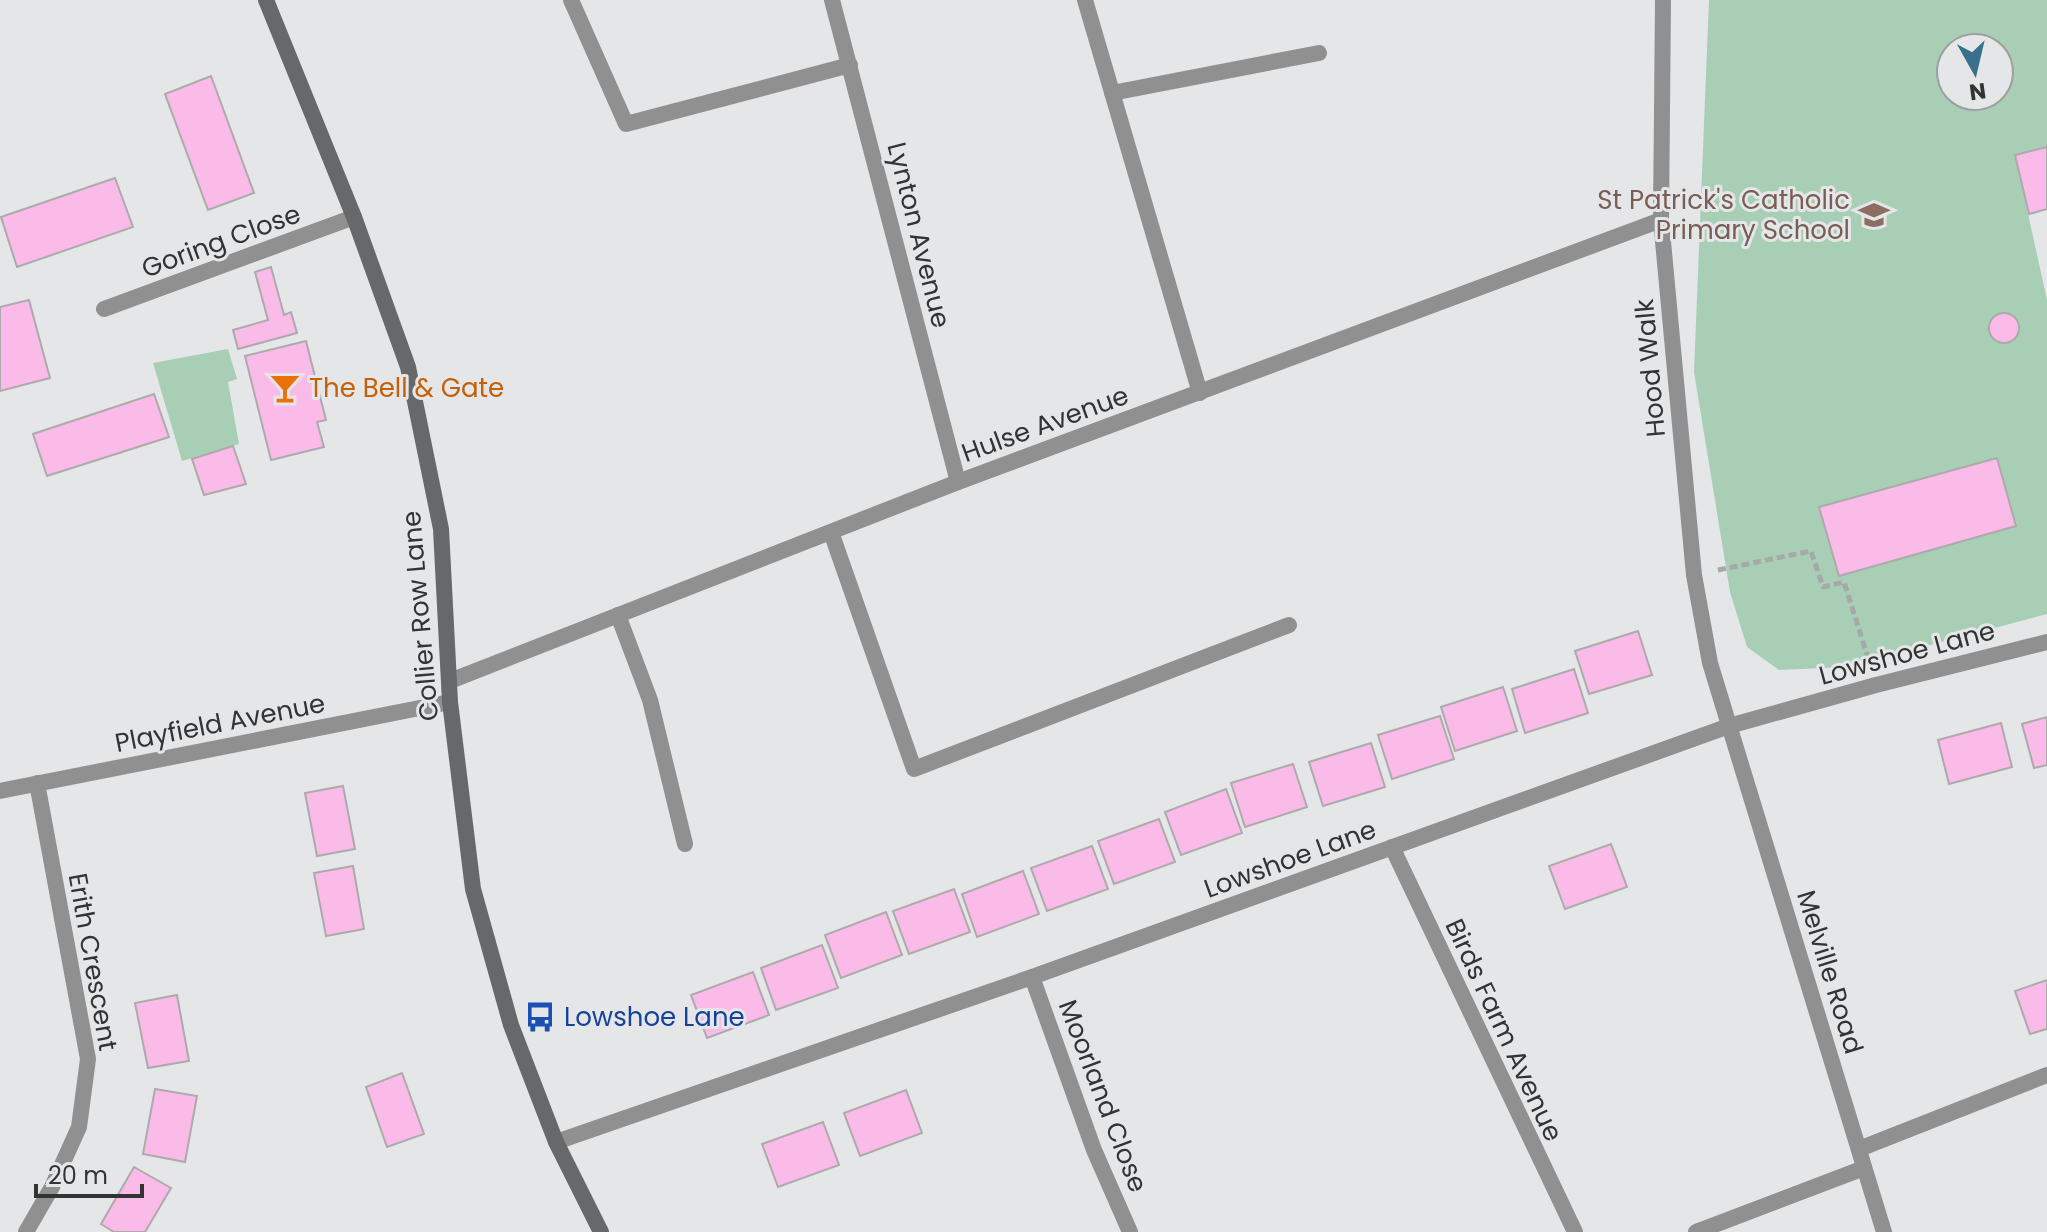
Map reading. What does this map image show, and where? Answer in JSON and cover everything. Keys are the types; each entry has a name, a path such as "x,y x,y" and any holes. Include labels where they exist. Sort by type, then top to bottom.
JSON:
{"main road":[{"name":"Collier Row Lane","path":"266,0 354,217 411,382 441,529 450,702 473,889 511,1025 556,1142 601,1232"}],"street":[{"path":"571,0 626,124 850,65"},
{"name":"Lynton Avenue","path":"832,0 958,482"},
{"path":"1085,0 1200,393"},
{"name":"Hood Walk","path":"1663,0 1661,220 1694,575 1710,663 1729,726"},
{"path":"1112,93 1319,53"},
{"name":"Goring Close","path":"104,309 354,217"},
{"name":"Hulse Avenue","path":"450,681 958,482 1661,220"},
{"path":"831,532 914,769 1289,625"},
{"path":"618,615 650,700 685,844"},
{"name":"Lowshoe Lane","path":"556,1142 1032,977 1729,726 2047,642"},
{"name":"Playfield Avenue","path":"0,791 450,702"},
{"name":"Melville Road","path":"1729,726 1884,1232"},
{"name":"Erith Crescent","path":"26,1232 52,1187 79,1127 88,1059 37,783"},
{"name":"Birds Farm Avenue","path":"1392,847 1575,1232"},
{"name":"Moorland Close","path":"1032,977 1094,1150 1130,1232"},
{"path":"1859,1149 2047,1075"},
{"path":"1696,1232 1864,1168"}],"path":[{"path":"1694,575 1811,551 1823,587 1844,582 1876,685"}],"green space":[{"path":"1709,0 2047,0 2047,147 2015,155 2047,300 2047,614 1847,667 1779,670 1747,647 1730,592 1694,372"},
{"path":"228,349 237,379 228,382 239,444 182,461 153,363"}],"building":[{"path":"211,76 254,193 208,210 165,94"},
{"path":"2047,147 2047,209 2029,214 2015,155"},
{"path":"115,178 133,227 17,267 1,217"},
{"path":"271,267 284,315 291,312 297,333 238,349 233,330 268,320 255,272"},
{"path":"29,300 50,378 0,391 0,307"},
{"path":"2004,313 2014,318 2019,328 2014,338 2004,343 1994,338 1989,328 1994,318"},
{"name":"The Bell & Gate","path":"306,341 326,420 317,422 324,447 271,460 245,356"},
{"path":"154,394 169,437 47,476 33,434"},
{"path":"233,446 246,484 204,495 192,459"},
{"path":"1997,458 2016,526 1839,576 1819,507"},
{"path":"1638,631 1652,675 1589,694 1575,651"},
{"path":"1574,669 1588,713 1525,733 1512,689"},
{"path":"1503,687 1517,731 1455,751 1441,707"},
{"path":"1440,716 1454,759 1392,779 1378,735"},
{"path":"2047,717 2047,765 2034,768 2022,724"},
{"path":"2001,723 2012,767 1949,784 1938,740"},
{"path":"1371,743 1385,787 1323,806 1309,762"},
{"path":"1293,764 1307,807 1245,827 1231,783"},
{"path":"343,786 355,849 317,856 305,793"},
{"path":"1226,789 1242,833 1181,855 1165,812"},
{"path":"1159,819 1175,862 1114,884 1098,841"},
{"path":"1611,844 1627,887 1565,909 1549,866"},
{"path":"1092,846 1108,889 1047,911 1031,868"},
{"path":"353,866 364,929 326,936 314,873"},
{"path":"1023,871 1039,914 977,937 962,894"},
{"path":"954,889 970,932 909,954 893,911"},
{"path":"886,912 902,955 841,978 825,935"},
{"path":"822,945 838,988 776,1010 761,968"},
{"path":"753,972 769,1015 707,1038 691,995"},
{"path":"2047,980 2047,1029 2030,1034 2015,991"},
{"path":"177,995 189,1061 148,1068 135,1003"},
{"path":"402,1073 424,1134 387,1147 366,1087"},
{"path":"155,1089 197,1096 185,1162 143,1154"},
{"path":"906,1090 922,1133 860,1156 844,1113"},
{"path":"823,1122 839,1165 778,1187 762,1144"},
{"path":"134,1167 171,1188 145,1232 114,1232 101,1224"}],"place":[{"name":"St Patrick's Catholic Primary School","path":"1874,215"},
{"name":"The Bell & Gate","path":"285,388"},
{"name":"Lowshoe Lane","path":"540,1017"}]}
